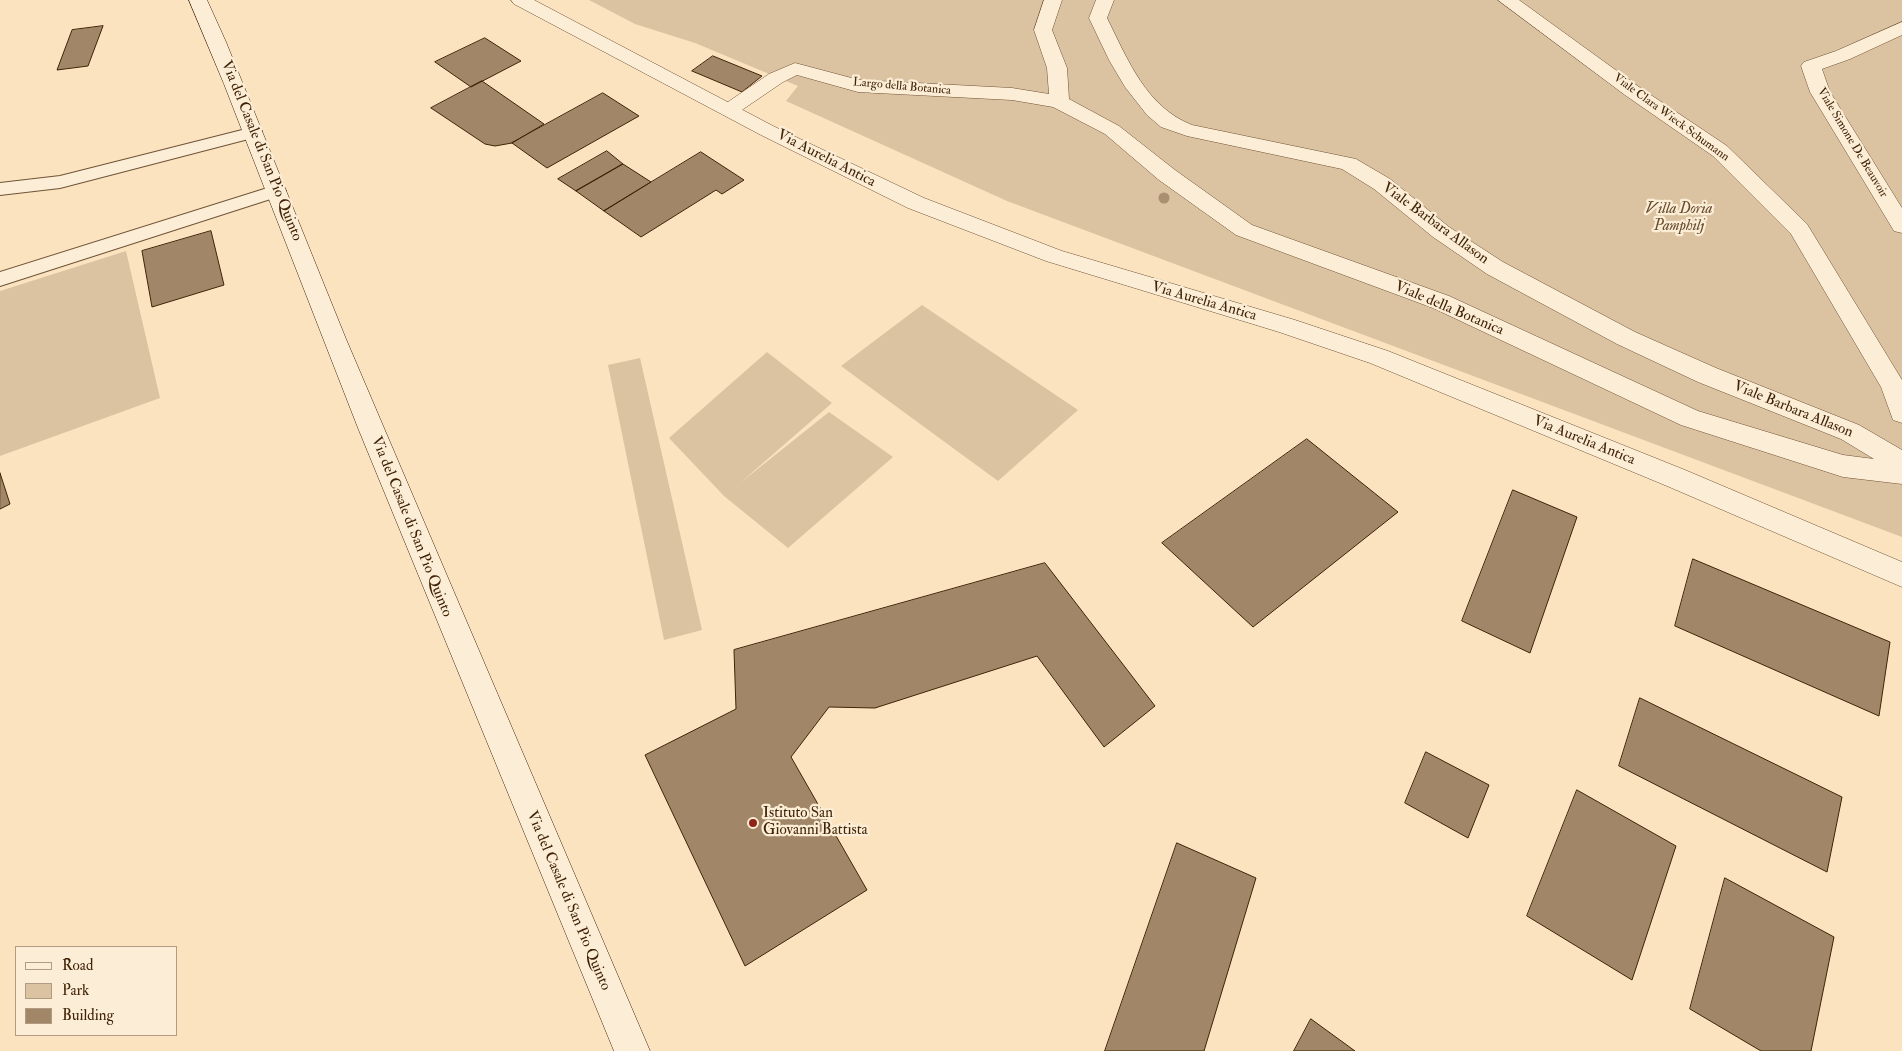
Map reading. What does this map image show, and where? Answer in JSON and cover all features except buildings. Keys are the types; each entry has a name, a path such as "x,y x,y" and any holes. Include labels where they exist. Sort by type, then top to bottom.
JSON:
{"street":[{"name":"Via del Casale di San Pio Quinto","path":"198,0 254,132 333,338 391,474 457,641 632,1051"},
{"name":"Via Aurelia Antica","path":"520,0 873,183 962,222 1054,256 1287,326 1379,357 1676,478 1902,574"},
{"path":"1053,0 1044,30 1057,68 1059,102"},
{"name":"Viale Barbara Allason","path":"1105,0 1098,18 1122,68 1148,103 1166,121 1187,130 1204,134 1349,164 1382,184 1441,232 1495,268 1626,338 1707,375 1850,432 1902,463"},
{"name":"Viale Clara Wieck Schumann","path":"1507,0 1720,151 1799,229 1893,386 1902,414"},
{"name":"Viale Simone De Beauvoir","path":"1902,28 1843,55 1811,66 1820,92 1902,226"},
{"name":"Largo della Botanica","path":"729,110 776,78 795,69 858,86 1012,94 1059,102"},
{"name":"Viale della Botanica","path":"1059,102 1112,130 1167,175 1244,230 1441,302 1690,418 1843,466 1863,470 1902,473"}],"lane":[{"path":"0,189 60,182 254,132"},
{"path":"0,279 277,191"}],"green space":[{"name":"Villa Doria Pamphilj","path":"589,0 1902,0 1902,537 1007,201 786,101 798,86 695,43 635,24"},
{"path":"126,251 160,398 0,456 0,291"},
{"path":"922,305 1078,410 998,481 841,366"},
{"path":"767,352 832,403 740,483 829,412 893,457 788,548 724,496 669,438"},
{"path":"640,358 702,630 664,640 608,365"}],"place":[{"name":"Istituto San Giovanni Battista","path":"753,823"}]}
